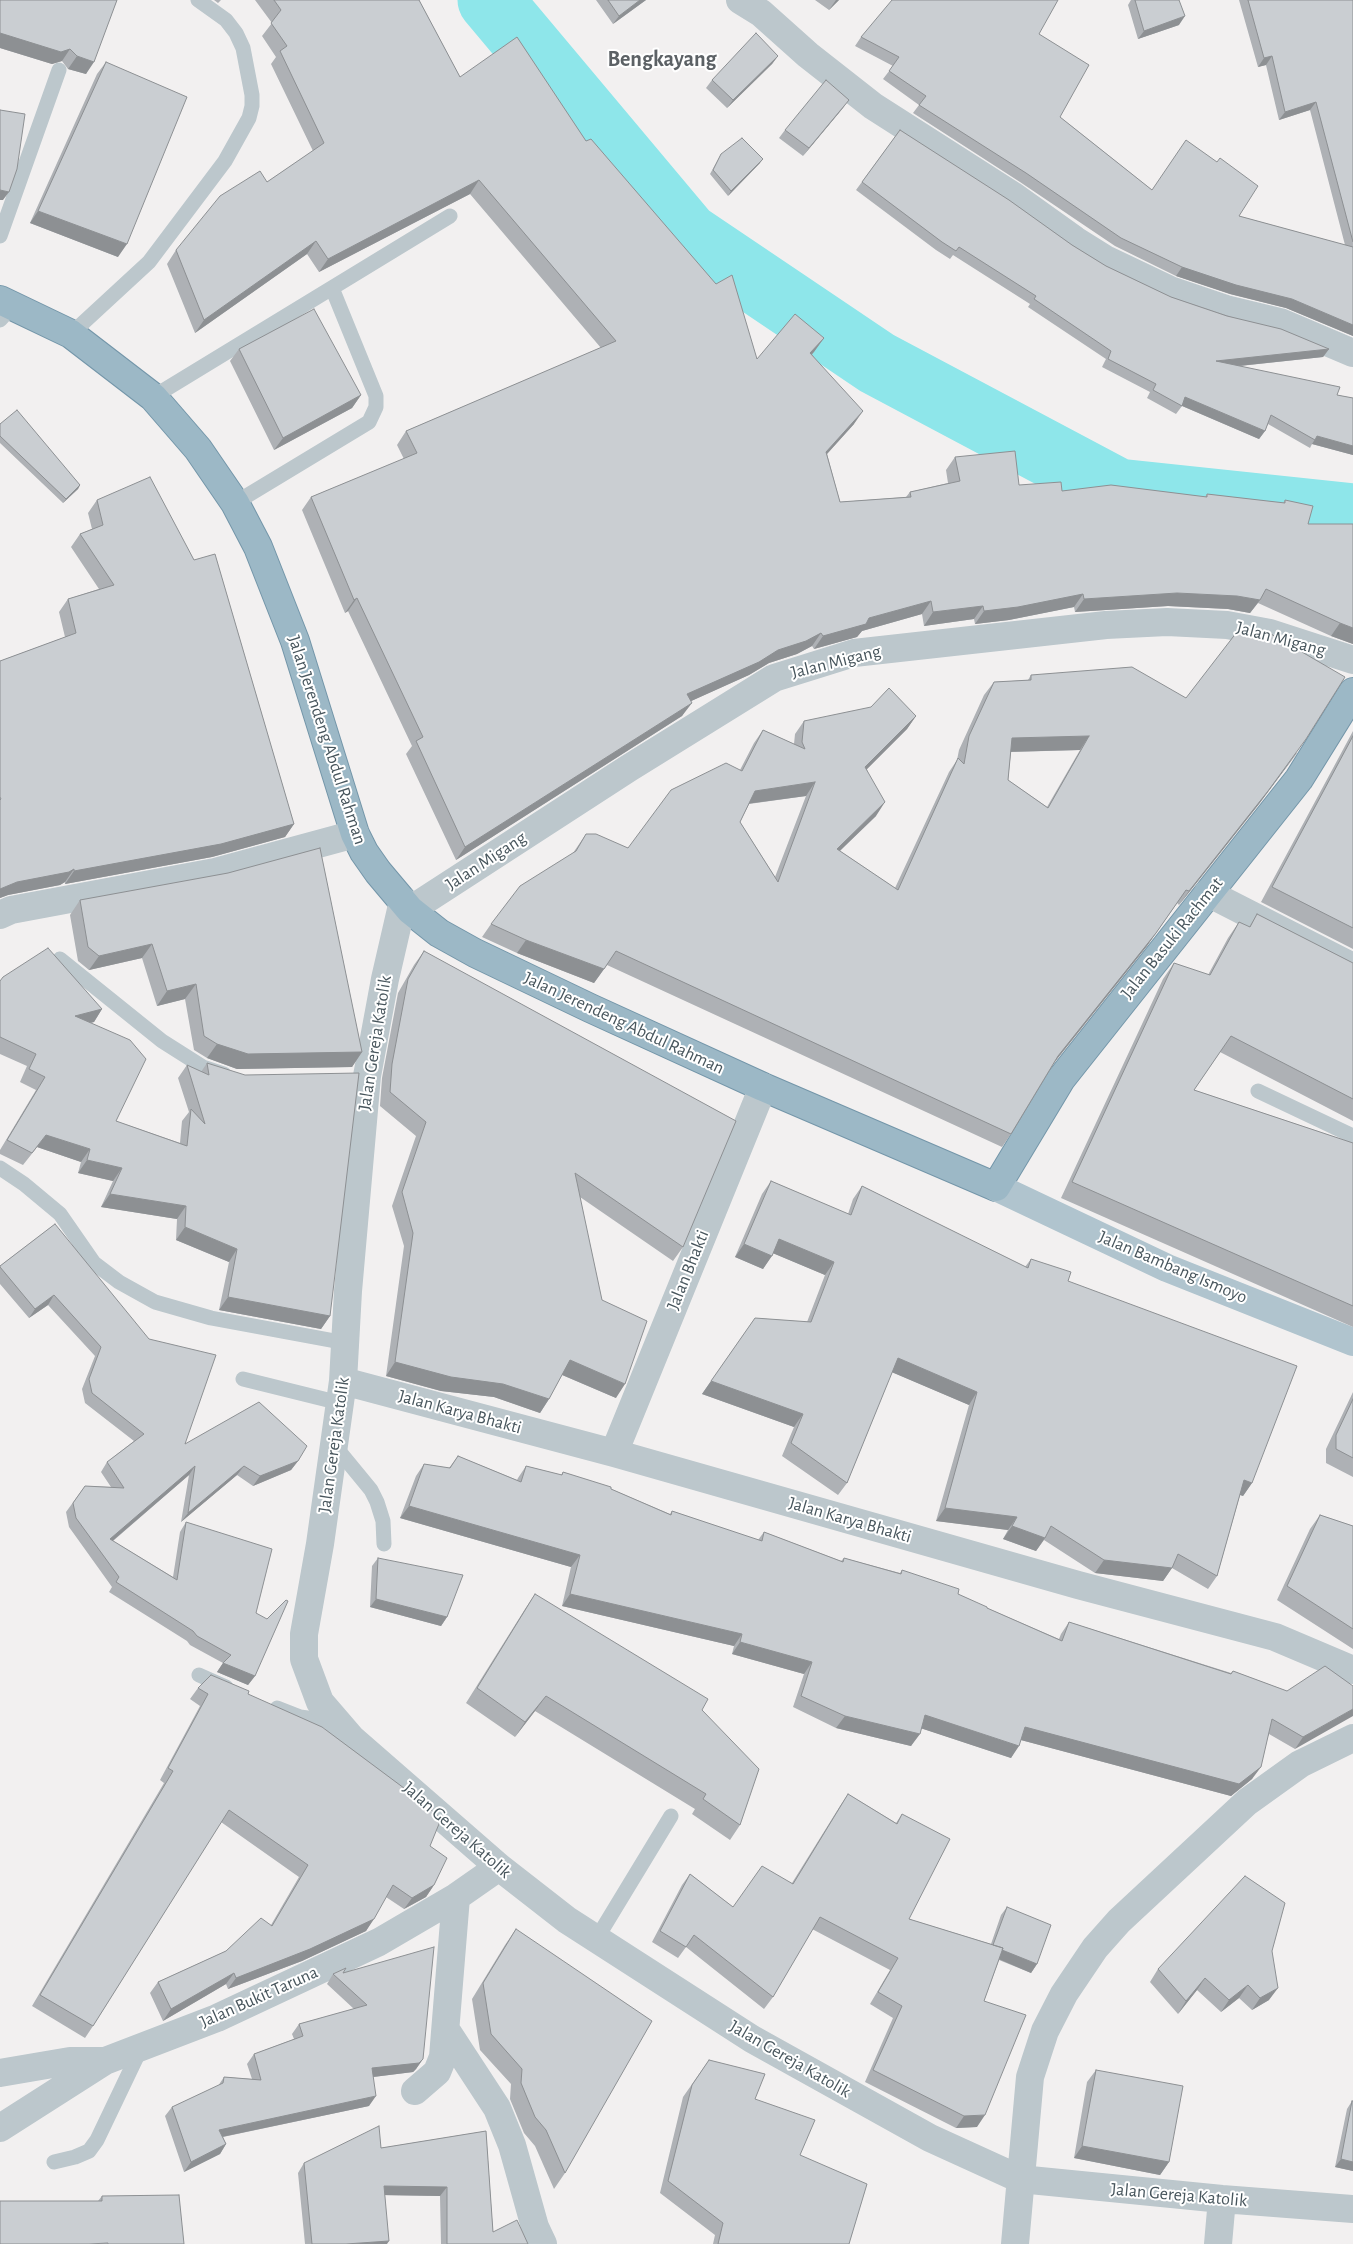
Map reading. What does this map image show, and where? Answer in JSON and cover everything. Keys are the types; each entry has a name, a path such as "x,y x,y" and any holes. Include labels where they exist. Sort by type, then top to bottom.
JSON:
{"highway":[{"name":"Jalan Jerendeng Abdul Rahman","path":"4,309 71,334 153,397 198,449 235,503 258,547 295,641 355,834 364,852 378,872 407,906 439,933 475,953 763,1087 996,1187"},
{"name":"Jalan Basuki Rachmat","path":"996,1187 1061,1079 1299,779 1353,692"}],"main road":[{"name":"Jalan Bambang Ismoyo","path":"996,1187 1167,1268 1353,1342"}],"street":[{"path":"740,0 761,13 808,55 873,106 1012,195 1075,240 1107,260 1170,290 1226,309 1280,322 1353,353"},
{"name":"Jalan Migang","path":"407,906 774,678 854,653 1106,625 1167,622 1228,625 1270,633 1353,660"},
{"path":"0,915 10,910 215,872 355,834"},
{"path":"1208,893 1353,967"},
{"name":"Jalan Gereja Katolik","path":"407,906 358,1076 346,1343 342,1392 304,1634 304,1659 320,1702 350,1738 499,1867 567,1920 752,2039 930,2138 1020,2179 1353,2210"},
{"name":"Jalan Bhakti","path":"614,1453 763,1087"},
{"name":"Jalan Karya Bhakti","path":"342,1392 614,1453 1078,1585 1275,1637 1353,1670"},
{"path":"1015,2244 1030,2077 1046,2031 1064,1994 1095,1948 1119,1921 1247,1802 1300,1764 1353,1738"},
{"name":"Jalan Bukit Taruna","path":"0,2073 70,2061 105,2061 217,2018 379,1942 456,1897 499,1867"},
{"path":"415,2091 438,2072 443,2057 456,1897"},
{"path":"446,2030 497,2108 512,2145 535,2227 543,2244"},
{"path":"0,2128 105,2061"},
{"path":"1218,2244 1222,2199"}],"lane":[{"path":"71,334 149,262 225,161 249,118 252,95 243,48 236,33 226,20 198,0"},
{"path":"0,236 59,70"},
{"path":"153,397 450,216"},
{"path":"235,503 369,422 376,407 376,396 332,288"},
{"path":"60,959 162,1041 203,1067 236,1078"},
{"path":"1258,1091 1353,1136"},
{"path":"0,1168 24,1184 60,1214 94,1263 119,1282 155,1302 211,1318 346,1343"},
{"path":"243,1379 342,1392"},
{"path":"334,1445 371,1490 383,1521 384,1544"},
{"path":"199,1675 236,1690"},
{"path":"263,1702 300,1717 336,1722"},
{"path":"597,1938 671,1816"},
{"path":"54,2162 75,2158 89,2151 97,2140 142,2047"}],"building":[{"path":"0,0 117,0 94,62 77,56 70,49 61,52 0,33"},
{"path":"274,0 419,0 460,77 517,37 586,141 591,139 716,284 732,275 757,359 795,314 824,338 810,353 863,411 826,452 840,502 911,497 910,492 960,481 955,457 1015,451 1019,485 1061,482 1062,491 1111,485 1207,497 1207,494 1285,503 1285,500 1313,506 1308,524 1353,524 1353,628 1266,589 1260,600 1237,596 1177,593 1084,599 1083,594 1018,607 984,611 983,606 933,612 931,601 869,618 866,624 823,636 821,633 806,641 778,650 759,662 687,694 692,703 465,847 416,741 423,737 357,598 354,600 311,497 417,453 406,431 616,341 479,180 328,259 316,241 204,320 176,250 220,196 260,171 267,182 324,143 280,51 287,46 271,23 281,10"},
{"path":"608,0 640,0 619,16"},
{"path":"892,0 1058,0 1039,34 1089,65 1060,117 1152,190 1186,140 1217,162 1220,158 1258,186 1239,216 1353,247 1353,325 1292,299 1236,285 1182,267 1121,238 1026,173 919,105 926,96 889,71 899,57 861,37"},
{"path":"1135,0 1179,0 1185,16 1144,31"},
{"path":"1248,0 1353,0 1353,242 1316,102 1285,112 1272,56 1264,58"},
{"path":"756,33 778,56 733,100 712,80"},
{"path":"106,62 187,97 127,244 38,211"},
{"path":"826,80 849,100 809,148 785,130"},
{"path":"0,110 25,114 17,169 9,192 0,190"},
{"path":"900,130 1009,200 1072,245 1106,266 1171,297 1227,316 1281,329 1329,349 1216,361 1340,387 1337,395 1353,398 1353,446 1317,436 1315,440 1271,415 1265,431 1185,397 1182,406 1153,390 1156,384 1108,359 1111,351 1034,299 1036,296 959,247 956,251 942,242 862,182"},
{"path":"742,138 763,159 731,191 713,170 721,154"},
{"path":"314,309 361,395 283,438 239,349"},
{"path":"17,410 80,485 66,499 0,436 0,424"},
{"path":"150,477 194,560 215,554 294,824 221,844 74,871 74,869 69,872 17,882 0,889 0,661 76,633 68,599 114,585 80,534 103,525 97,500"},
{"path":"1240,628 1271,634 1345,677 1306,739 1268,791 1189,891 1186,890 1156,933 1058,1056 1011,1134 616,951 604,969 526,940 491,924 520,886 576,851 586,834 596,834 628,848 671,790 726,763 742,771 763,730 805,749 802,742 804,721 871,707 889,688 916,716 865,767 885,802 837,849 898,890 958,758 964,764 969,736 994,682 1031,680 1031,675 1132,667 1186,698","holes":["1089,736 1048,808 1008,780 1012,738","815,782 778,882 740,822 755,791"]},
{"path":"1353,736 1353,928 1272,887"},
{"path":"320,848 362,1052 248,1054 217,1044 204,1036 196,984 167,991 152,944 99,956 88,947 80,900 228,873"},
{"path":"1257,914 1353,963 1353,1099 1231,1036 1194,1090 1353,1143 1353,1306 1072,1182 1174,963 1210,975 1239,922 1250,927"},
{"path":"48,948 102,1009 75,1016 130,1040 146,1059 116,1121 187,1146 191,1109 205,1124 187,1065 209,1075 207,1063 245,1075 359,1073 330,1316 228,1297 237,1249 185,1227 186,1206 110,1194 122,1168 87,1160 90,1149 46,1135 32,1153 7,1140 45,1077 29,1069 36,1054 0,1037 0,981 3,977"},
{"path":"424,951 736,1121 683,1247 575,1173 602,1300 647,1321 625,1384 570,1360 549,1399 503,1384 451,1377 395,1362 413,1233 402,1192 426,1122 390,1092 392,1064 408,979"},
{"path":"771,1181 851,1215 862,1186 1028,1268 1031,1259 1071,1272 1068,1281 1297,1366 1252,1483 1244,1480 1217,1576 1178,1554 1172,1568 1104,1560 1051,1526 1045,1538 1012,1526 1017,1517 945,1508 977,1392 898,1358 847,1483 791,1443 803,1414 711,1381 755,1318 811,1322 834,1262 779,1239 772,1256 744,1244"},
{"path":"55,1224 149,1339 216,1355 185,1444 259,1402 307,1446 298,1461 260,1476 244,1466 188,1513 195,1466 110,1539 177,1580 186,1522 272,1549 256,1613 267,1619 286,1600 288,1601 255,1676 223,1663 231,1655 197,1636 193,1631 116,1582 119,1577 76,1518 73,1503 85,1486 124,1488 107,1462 144,1434 92,1393 89,1379 101,1347 54,1295 35,1309 0,1267"},
{"path":"1353,1399 1353,1458 1336,1449 1336,1435"},
{"path":"458,1456 521,1482 526,1466 562,1475 563,1472 611,1487 611,1489 671,1515 672,1511 762,1541 764,1532 843,1562 844,1558 901,1574 902,1570 959,1589 958,1594 1062,1641 1069,1622 1231,1674 1233,1671 1287,1691 1325,1666 1353,1686 1353,1709 1303,1737 1272,1719 1261,1767 1239,1784 1025,1727 1019,1746 925,1715 920,1734 845,1716 801,1696 812,1662 740,1642 742,1634 570,1594 580,1555 409,1506 424,1464 450,1468"},
{"path":"1320,1515 1353,1526 1353,1629 1287,1586"},
{"path":"378,1558 463,1575 447,1617 376,1599"},
{"path":"535,1594 708,1699 702,1710 759,1769 740,1825 703,1799 706,1794 546,1696 525,1722 477,1688"},
{"path":"211,1675 249,1691 248,1694 322,1727 420,1800 441,1819 430,1846 447,1858 434,1885 412,1898 393,1885 374,1919 310,1949 236,1978 234,1973 171,2009 158,1982 226,1951 261,1918 272,1926 308,1865 229,1810 93,2026 40,1995 173,1771 168,1768 208,1694 198,1688"},
{"path":"848,1794 897,1824 902,1814 950,1839 909,1919 1003,1948 984,2001 1026,2015 985,2115 964,2116 873,2070 902,2006 878,1992 898,1958 820,1917 773,1997 694,1935 686,1947 660,1931 690,1874 733,1907 762,1866 793,1884"},
{"path":"1245,1876 1285,1903 1272,1951 1278,1988 1260,1998 1248,1985 1229,2000 1205,1978 1186,2001 1158,1969"},
{"path":"1007,1907 1051,1925 1037,1964 993,1945"},
{"path":"516,1929 652,2021 565,2173 546,2130 535,2117 521,2083 522,2069 491,2034 483,1983"},
{"path":"434,1947 423,2059 419,2063 372,2068 376,2096 219,2130 226,2144 191,2162 172,2107 223,2083 224,2077 261,2080 254,2054 303,2036 299,2024 367,2005 333,1974 346,1968 343,1973"},
{"path":"709,2060 765,2074 755,2099 815,2120 800,2155 867,2184 849,2244 718,2244 723,2223 668,2181 692,2085"},
{"path":"1096,2070 1183,2086 1169,2162 1082,2146"},
{"path":"1353,2101 1353,2162 1341,2159"},
{"path":"379,2126 381,2148 486,2131 493,2232 517,2220 528,2244 447,2244 447,2187 384,2186 389,2241 312,2244 304,2163"},
{"path":"179,2195 184,2244 0,2244 0,2201 102,2201 102,2196"}],"waterway":[{"path":"490,0 687,235 877,363 1118,491 1353,516"}],"district":[{"name":"Bengkayang","path":"662,59"}]}
